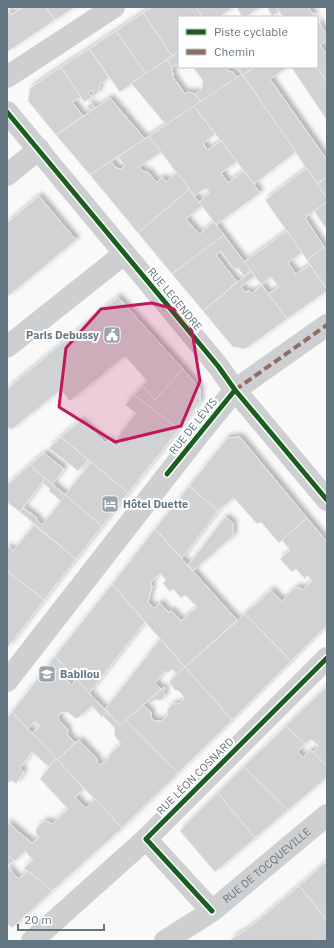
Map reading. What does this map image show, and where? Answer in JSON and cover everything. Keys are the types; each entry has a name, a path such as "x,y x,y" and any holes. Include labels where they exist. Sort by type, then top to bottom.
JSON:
{"street":[{"path":"7,77 114,7"},
{"name":"RUE LEGENDRE","path":"7,112 327,500"},
{"path":"7,175 38,149"},
{"path":"7,347 124,254"},
{"name":"RUE DE LÉVIS","path":"7,681 190,445 236,390 327,325"},
{"name":"RUE LÉON COSNARD","path":"146,839 327,658"},
{"name":"RUE DE TOCQUEVILLE","path":"166,941 212,911 327,815"},
{"path":"32,941 146,839 212,911"}],"highlighted area":[{"path":"152,303 189,313 200,381 181,426 115,442 59,407 66,348 101,309"}],"building":[{"path":"23,7 46,7 55,20 7,52 7,9 11,15"},
{"path":"46,7 75,7 55,20"},
{"path":"153,7 196,7 202,16 178,16 178,52 172,56 143,13"},
{"path":"196,7 234,7 220,16 202,16"},
{"path":"236,7 261,7 248,16 242,16"},
{"path":"267,7 276,7 279,12 272,16"},
{"path":"276,7 308,7 314,16 282,16"},
{"path":"143,13 172,56 146,74 116,31"},
{"path":"318,22 327,35 327,40 320,45 327,55 327,82 318,68"},
{"path":"116,31 146,74 120,92 89,49"},
{"path":"89,49 109,78 99,85 99,91 95,95 91,90 88,92 92,97 84,102 61,67"},
{"path":"178,52 178,64 172,67 167,60"},
{"path":"167,60 172,67 173,77 185,94 187,92 194,93 201,102 166,125 131,83"},
{"path":"61,67 81,97 72,102 83,116 56,135 28,101 30,88"},
{"path":"194,68 226,68 228,71 233,72 237,78 201,102 195,94 202,89 203,81"},
{"path":"238,68 254,68 243,75"},
{"path":"254,68 286,68 270,79 327,160 327,177 317,184 243,75"},
{"path":"292,68 318,68 327,82 327,120"},
{"path":"242,74 296,152 254,184 194,106"},
{"path":"110,98 145,139 90,175 56,135"},
{"path":"91,103 95,108 91,111 87,106"},
{"path":"194,106 215,134 203,143 207,150 221,141 237,162 221,173 228,183 244,171 260,193 216,225 199,202 210,193 206,188 194,196 149,136"},
{"path":"149,136 161,152 139,167 143,172 148,172 157,183 162,177 166,182 177,172 189,189 138,233 90,175 111,161 116,168 121,169 125,166 118,157"},
{"path":"307,168 327,198 327,202 305,218 324,247 307,260 265,200"},
{"path":"327,177 327,198 317,184"},
{"path":"189,189 202,206 186,219 199,234 214,222 224,235 172,274 138,233"},
{"path":"39,196 76,240 7,297 7,223"},
{"path":"327,202 327,230 314,211"},
{"path":"287,231 302,253 288,263 296,274 310,265 327,291 287,319 268,294 279,287 271,277 261,284 244,262"},
{"path":"224,235 251,271 244,276 238,268 235,270 221,251 216,255 237,282 203,311 172,274"},
{"path":"324,247 327,251 327,289 307,260"},
{"path":"251,271 255,276 241,287 245,292 249,291 252,293 262,285 287,319 245,349 233,347 203,311"},
{"path":"118,297 183,369 155,400 142,385 147,381 125,356 70,401 61,390 11,430 10,427 7,430 7,389"},
{"path":"183,369 200,389 200,402 179,429 134,395 143,386 155,400"},
{"path":"134,395 179,429 128,493 61,437 80,421 106,443 108,440 117,447 121,441 117,438 136,413 125,405"},
{"path":"61,437 88,460 78,471 49,448"},
{"path":"240,437 307,518 279,543 261,522 257,524 234,498 218,511 189,486 227,438"},
{"path":"44,453 64,469 52,484 30,465"},
{"path":"91,462 128,493 102,526 65,495"},
{"path":"30,465 45,478 20,512 7,502 7,485"},
{"path":"45,478 102,526 76,559 20,512 23,508 37,518 36,519 42,525 61,501 49,491 50,489 42,482"},
{"path":"189,486 218,511 182,558 155,529"},
{"path":"225,517 233,523 233,536 193,571 188,565"},
{"path":"307,518 327,542 327,625 291,661 245,614 271,590 282,601 295,588 301,588 302,590 312,581 307,575 305,579 296,569 292,572 280,559 290,550 282,540"},
{"path":"34,525 76,559 44,600 7,571 7,546 13,551"},
{"path":"155,529 237,620 185,667 112,584","holes":["160,573 166,580 163,583 170,592 173,589 181,598 185,595 197,607 181,621 171,610 169,613 160,603 154,608 148,602 152,587 151,583"]},
{"path":"7,571 44,600 8,647 7,646"},
{"path":"112,584 145,622 89,693 55,656"},
{"path":"245,614 291,661 232,720 185,667"},
{"path":"160,639 185,667 177,675 172,669 168,673 165,671 155,683 161,689 120,726 105,709"},
{"path":"55,656 70,673 66,680 72,685 76,679 107,712 102,717 92,706 78,718 75,718 67,712 60,713 58,717 59,720 68,730 67,734 75,743 57,760 32,733 40,726 35,721 28,729 12,712"},
{"path":"185,667 232,720 178,773 126,720 143,705 151,712 151,717 155,721 161,721 168,715 167,710 173,704 178,704 184,699 179,691 175,690 169,682"},
{"path":"327,686 327,766 313,752 319,746 311,739 305,744 286,726"},
{"path":"164,687 166,689 163,692 165,694 164,697 158,701 156,699 151,703 149,700"},
{"path":"12,712 56,758 49,767 32,752 20,768 24,772 16,784 11,780 7,784 7,718"},
{"path":"107,712 120,726 126,720 178,773 122,828 57,760 79,740 97,759 97,762 100,765 109,758 109,755 121,744 114,735 115,728 103,716"},
{"path":"286,726 305,744 298,752 303,757 311,750 327,766 327,777 288,810 244,767"},
{"path":"56,758 84,789 75,797 86,808 95,799 122,828 52,891 24,868 33,860 25,851 15,861 7,855 7,822 32,843 39,837 36,833 36,829 44,821 52,824 68,809 40,779"},
{"path":"244,767 288,810 255,838 218,793"},
{"path":"218,793 255,838 215,872 180,831"},
{"path":"7,855 14,860 7,866"},
{"path":"327,861 327,920 299,886"},
{"path":"7,866 18,879 28,871 52,891 12,928 7,923"},
{"path":"299,886 327,920 327,941 320,941 318,939 316,941 233,941 231,939 249,928"}],"marked path":[{"path":"235,390 327,325"}],"cycle path":[{"path":"7,112 327,500"},
{"path":"167,474 235,390"},
{"path":"212,911 146,839 327,658"}],"place":[{"name":"Paris Debussy","path":"112,335"},
{"name":"Hôtel Duette","path":"110,504"},
{"name":"Babilou","path":"47,674"}]}
